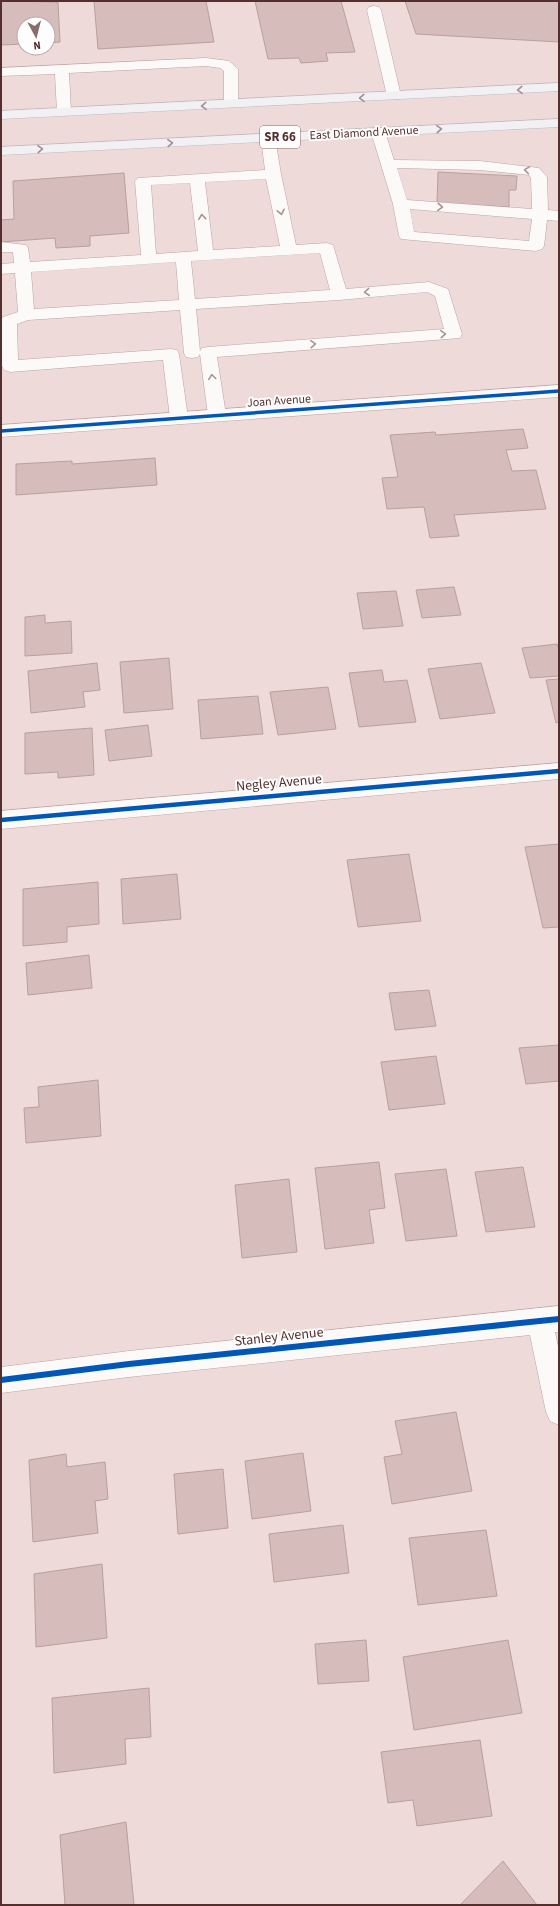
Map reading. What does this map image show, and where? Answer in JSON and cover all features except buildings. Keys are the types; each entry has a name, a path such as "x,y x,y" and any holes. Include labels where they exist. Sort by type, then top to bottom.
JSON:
{"main road":[{"path":"1,115 559,87"},
{"name":"East Diamond Avenue","path":"1,151 559,123"}],"street":[{"path":"374,10 394,96"},
{"path":"1,72 206,62 224,64 231,69 231,104"},
{"path":"62,69 64,112"},
{"path":"378,132 388,164 401,204 407,236 536,246 540,215 539,177 534,170 433,164 388,164"},
{"path":"268,138 273,174 289,250"},
{"path":"149,260 143,181 273,174"},
{"path":"198,178 206,256"},
{"path":"401,204 559,216"},
{"path":"1,247 20,248 24,268 26,315"},
{"path":"1,269 327,248 339,295"},
{"path":"183,257 186,304 217,415"},
{"path":"429,287 436,289 442,293 454,334 10,366 9,321 26,315 339,295 429,287"},
{"path":"171,354 179,418"},
{"name":"Joan Avenue","path":"1,431 559,391"},
{"name":"Negley Avenue","path":"1,820 559,771"},
{"path":"549,1320 559,1412"},
{"name":"Stanley Avenue","path":"1,1380 129,1364 549,1320"}],"cycle path":[{"path":"1,431 559,391"},
{"path":"1,820 559,771"},
{"path":"1,1380 129,1364 559,1319"}]}
